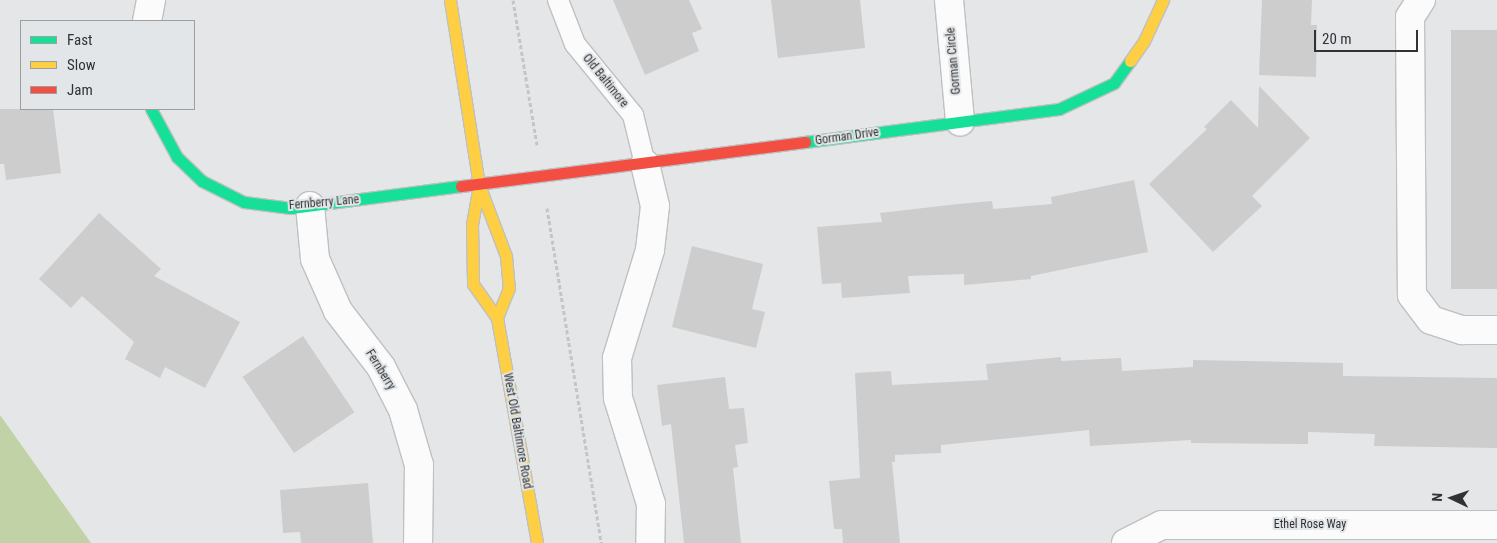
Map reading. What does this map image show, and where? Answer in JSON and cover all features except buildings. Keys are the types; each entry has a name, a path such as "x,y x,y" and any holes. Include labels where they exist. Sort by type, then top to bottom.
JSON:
{"street":[{"path":"147,20 152,0"},
{"name":"West Old Baltimore Road","path":"450,0 480,185 506,256 509,288 497,318"},
{"name":"Gorman Circle","path":"949,0 960,122"},
{"name":"Gorman Drive","path":"480,185 1059,109 1114,83 1144,41 1163,0"},
{"path":"1421,0 1410,17 1412,296 1431,320 1462,330 1497,330"},
{"name":"Fernberry Lane","path":"152,110 177,156 202,181 244,202 291,208 480,185"},
{"path":"645,164 655,206 650,250 617,358 618,398 651,504 650,543"},
{"name":"West Old Baltimore Road","path":"480,185 472,224 473,284 497,318 537,543"},
{"name":"Fernberry","path":"310,206 316,259 338,311 381,367 403,410 419,465 418,543"},
{"name":"Ethel Rose Way","path":"1126,543 1162,525 1497,525"}],"lane":[{"name":"Old Baltimore","path":"558,0 575,44 633,115 645,164"}],"path":[{"path":"513,0 601,543"}],"green space":[{"path":"0,415 91,543 0,543"}],"traffic: fast":[{"path":"805,142 1059,109 1114,83 1130,61"},
{"path":"152,110 177,157 202,181 244,202 291,208 461,186"}],"traffic: slow":[{"path":"450,0 479,185 506,256 509,288 497,318"},
{"path":"1130,61 1144,41 1163,0"},
{"path":"479,185 472,224 473,284 497,318 537,543"}],"traffic: jam":[{"path":"461,186 805,142"}]}
